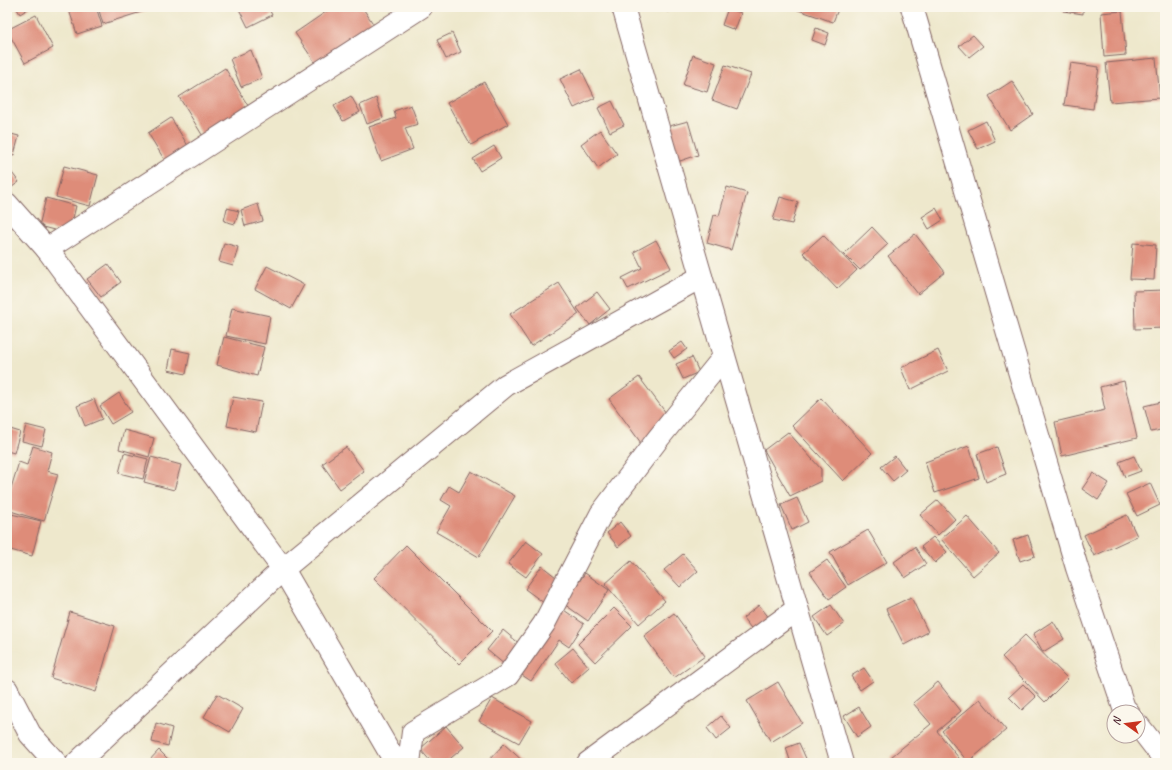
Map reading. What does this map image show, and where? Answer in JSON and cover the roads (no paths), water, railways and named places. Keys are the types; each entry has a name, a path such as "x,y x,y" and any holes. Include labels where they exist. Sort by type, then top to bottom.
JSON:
{"street":[{"path":"47,249 421,7"},
{"path":"623,7 842,763"},
{"path":"912,7 1077,568 1123,704"},
{"path":"7,204 47,249 283,569 396,763"},
{"path":"77,763 283,569 506,385 701,277"},
{"path":"409,763 413,732 508,675 544,624 601,514 724,357"},
{"path":"588,763 797,609"},
{"path":"7,690 30,734 56,763"},
{"path":"1146,735 1165,760"}]}
